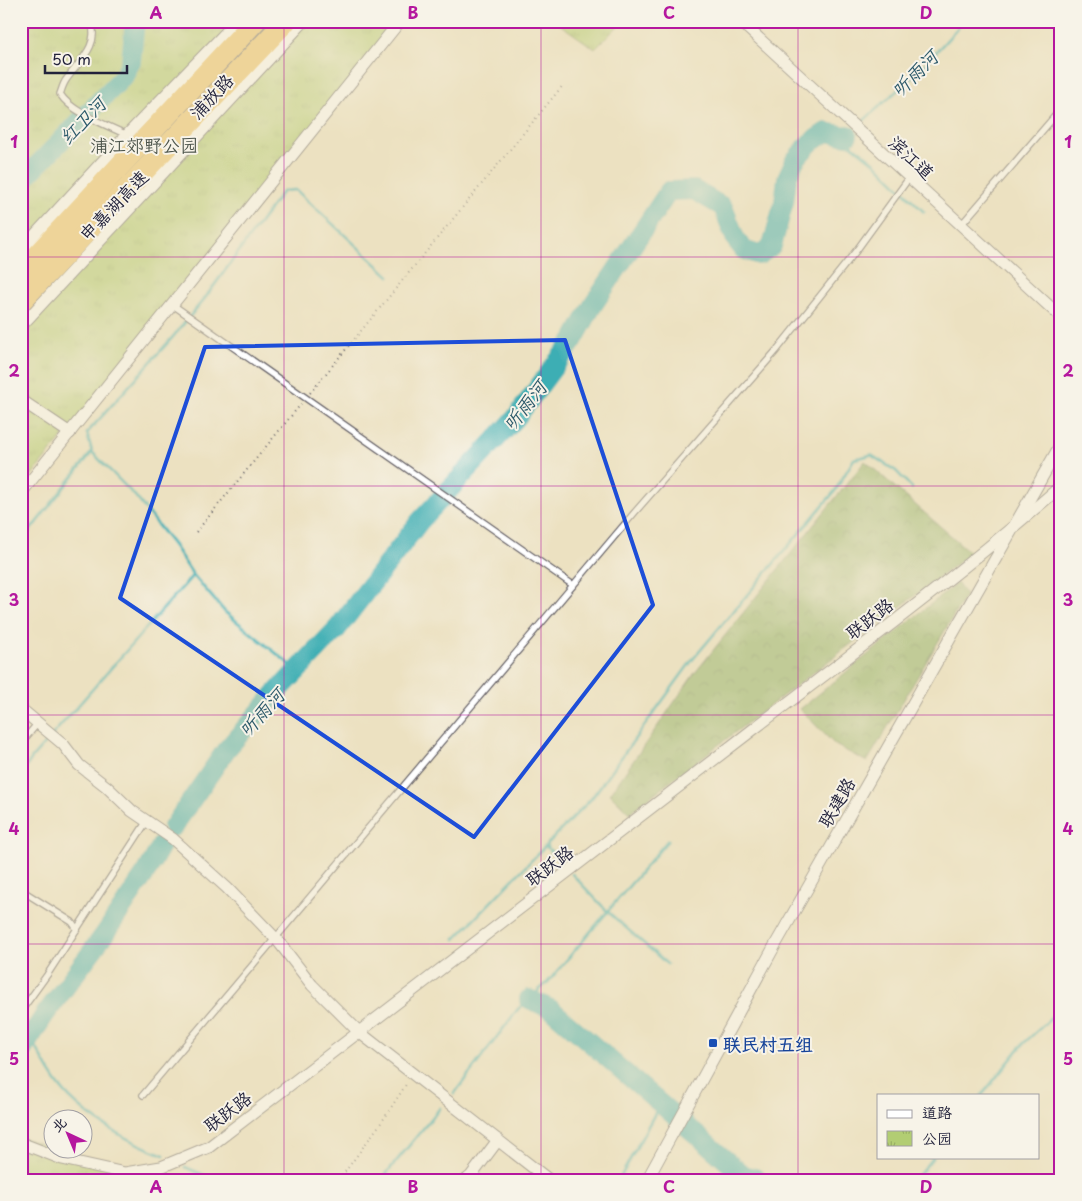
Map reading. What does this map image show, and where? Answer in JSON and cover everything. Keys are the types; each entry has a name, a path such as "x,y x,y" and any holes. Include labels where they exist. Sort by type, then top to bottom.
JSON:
{"highway":[{"name":"申嘉湖高速","path":"21,272 255,21"},
{"name":"申嘉湖高速","path":"21,301 226,87 286,21"}],"street":[{"name":"浦放路","path":"21,250 127,135 237,21"},
{"name":"浦放路","path":"21,326 304,21"},
{"path":"21,493 400,21"},
{"name":"滨江道","path":"740,21 908,178 1061,317"},
{"path":"21,400 70,433"},
{"name":"联建路","path":"646,1180 779,938 1061,444"},
{"name":"联跃路","path":"21,1143 62,1158 125,1172 161,1167 208,1147 574,869 1012,528 1061,486"},
{"path":"21,709 62,744 78,765 107,787 132,811 173,839 228,888 275,938 312,985 359,1032 549,1180"},
{"path":"466,1180 498,1140"}],"lane":[{"path":"91,21 94,36 89,52 64,82 60,94 64,102 75,109 127,135"},
{"path":"961,226 1061,109"},
{"path":"143,1095 573,585 776,351 856,251 908,178"},
{"path":"172,305 573,585"},
{"path":"21,743 38,723"},
{"path":"21,1011 47,976 147,821"},
{"path":"21,890 72,922 77,928"}],"path":[{"path":"196,532 564,84"},
{"path":"340,1180 413,1074"}],"highlighted area":[{"path":"565,340 653,605 474,837 120,598 205,347"}],"green space":[{"name":"浦江郊野公园","path":"21,21 403,21 21,488"},
{"path":"555,21 623,21 595,49"},
{"path":"865,461 971,553 629,813 610,794 694,674"},
{"path":"957,583 966,595 867,762 835,745 800,709"},
{"path":"21,1137 42,1144 42,1158 82,1158 125,1173 130,1180 21,1180"}],"waterway":[{"name":"红卫河","path":"21,182 124,76 131,61 135,21"},
{"name":"听雨河","path":"862,122 917,73 964,21"},
{"name":"听雨河","path":"173,827 226,750 275,694 337,629 420,521 515,419 573,341 593,305 669,191 694,190 723,207 736,240 744,250 759,255 772,246 784,202 787,178 795,160 810,143 826,132 848,135"},
{"path":"838,134 876,164 924,212"},
{"path":"92,452 87,433 205,298 283,191 296,190 389,276"},
{"path":"21,542 92,452 136,497 174,546 193,575 225,612 297,670"},
{"path":"455,939 591,799 693,659 835,491 854,459 871,455 896,471 912,488"},
{"path":"21,775 32,758 193,575"},
{"path":"454,1094 518,1009 548,982 668,840"},
{"name":"听雨河","path":"21,1052 44,1016 104,935 147,871 162,844"},
{"path":"546,846 568,869"},
{"path":"572,874 607,911 667,964"},
{"path":"529,999 551,1009 743,1175 758,1180"},
{"path":"983,1094 1024,1043 1061,1009"},
{"path":"31,1037 58,1084 80,1107 114,1131 164,1155"},
{"path":"619,1180 660,1104"},
{"path":"381,1180 440,1108"},
{"path":"915,1180 932,1158"},
{"path":"185,1167 216,1180"}],"place":[{"name":"联民村五组","path":"713,1043"}]}
